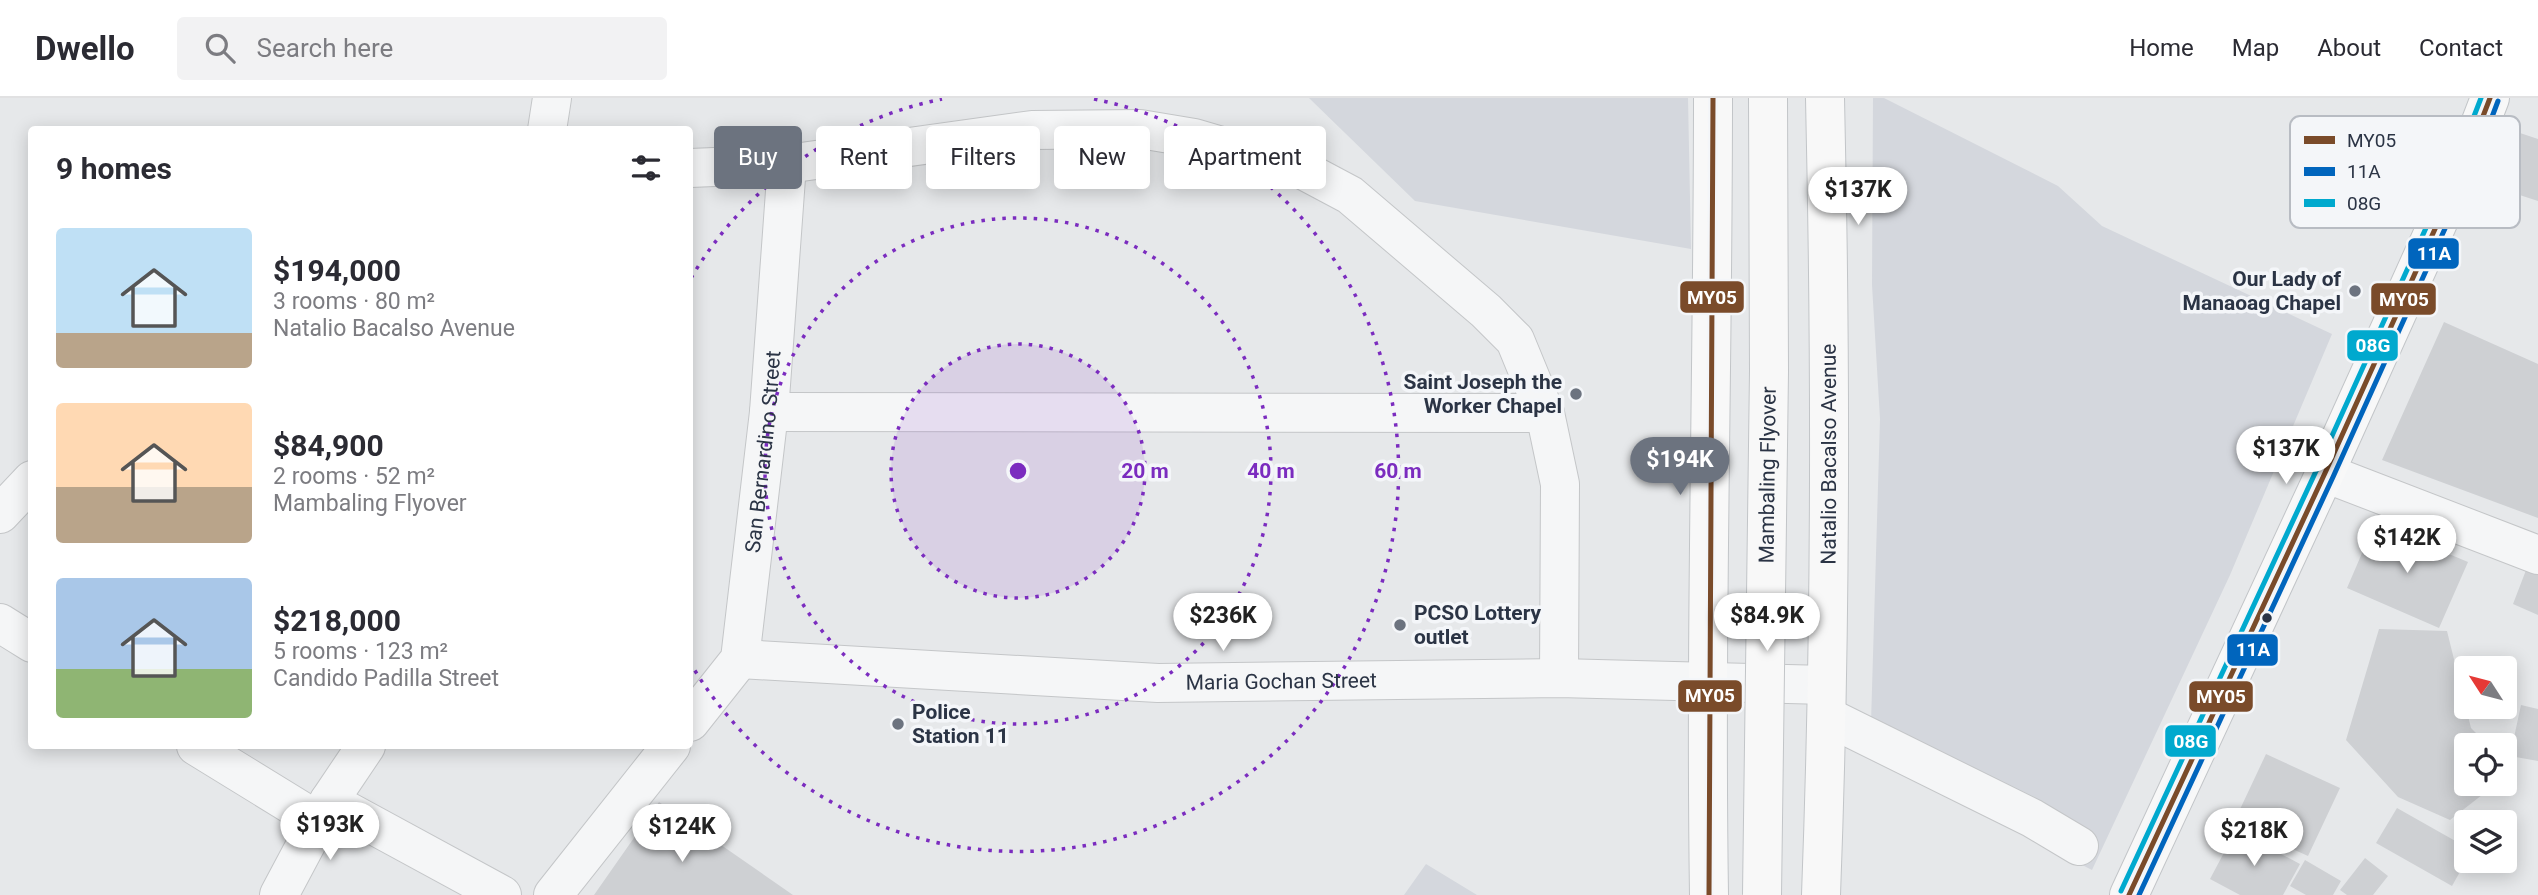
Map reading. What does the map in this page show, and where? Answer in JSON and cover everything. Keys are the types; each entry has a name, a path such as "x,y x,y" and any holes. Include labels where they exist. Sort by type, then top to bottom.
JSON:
{"main road":[{"path":"1709,895 1706,681 1713,354 1713,98"},
{"name":"Mambaling Flyover","path":"1762,895 1769,371 1768,98"},
{"name":"Natalio Bacalso Avenue","path":"1821,895 1827,701 1830,357 1825,98"},
{"path":"2483,116 2490,98"},
{"path":"2129,895 2435,228"}],"street":[{"path":"548,126 552,98"},
{"path":"802,161 1039,114 1194,138 1303,170 1350,195 1486,311 1515,340 1545,413 1560,484 1559,678"},
{"path":"693,168 714,167"},
{"name":"San Bernardino Street","path":"740,659 769,412 785,189"},
{"path":"769,412 1545,413"},
{"path":"2325,473 2538,555"},
{"path":"0,514 28,484"},
{"path":"0,623 28,640"},
{"path":"693,718 740,659"},
{"name":"Maria Gochan Street","path":"740,659 1158,683 1559,678 1706,681 1827,701"},
{"path":"1827,701 2079,846"},
{"path":"202,749 324,811 502,895"},
{"path":"279,895 324,811 364,749"},
{"path":"553,895 669,749"}],"shaded area":[{"path":"1309,98 1688,98 1691,249 1415,201"},
{"path":"1873,98 1884,98 2058,186 2102,226 2332,334 2230,575 2092,870 1870,757 1880,419 1872,285"},
{"path":"1426,864 1477,895 1404,895"}],"building":[{"path":"2520,133 2538,139 2538,201 2520,195"},
{"path":"2444,322 2538,364 2538,518 2382,460"},
{"path":"2375,523 2468,562 2439,628 2347,588"},
{"path":"2528,565 2538,569 2538,615 2513,604"},
{"path":"2379,629 2447,631 2454,659 2454,719 2469,719 2471,728 2476,733 2454,733 2454,796 2481,796 2463,810 2454,810 2454,817 2450,820 2398,797 2346,740"},
{"path":"2521,705 2538,709 2538,761 2517,757 2515,733"},
{"path":"2266,754 2340,788 2308,856 2234,822"},
{"path":"659,802 793,895 594,895"},
{"path":"2397,808 2454,840 2454,873 2459,873 2452,886 2376,843"},
{"path":"2236,830 2300,864 2283,895 2240,895 2210,879"},
{"path":"2365,858 2388,876 2373,895 2347,895 2340,890"},
{"path":"2305,860 2341,881 2333,895 2306,895 2290,886"}],"transit line":[{"name":"MY05","path":"1709,895 1713,98"},
{"name":"08G","path":"2474,116 2481,98"},
{"name":"MY05","path":"2483,116 2490,98"},
{"name":"11A","path":"2492,116 2498,101"},
{"name":"08G","path":"2121,891 2426,228"},
{"name":"MY05","path":"2129,895 2435,228"},
{"name":"11A","path":"2139,895 2445,228"}],"place":[{"name":"Our Lady of Manaoag Chapel","path":"2355,291"},
{"name":"Saint Joseph the Worker Chapel","path":"1576,394"},
{"name":"PCSO Lottery outlet","path":"1400,625"},
{"name":"Police Station 11","path":"898,724"}]}
